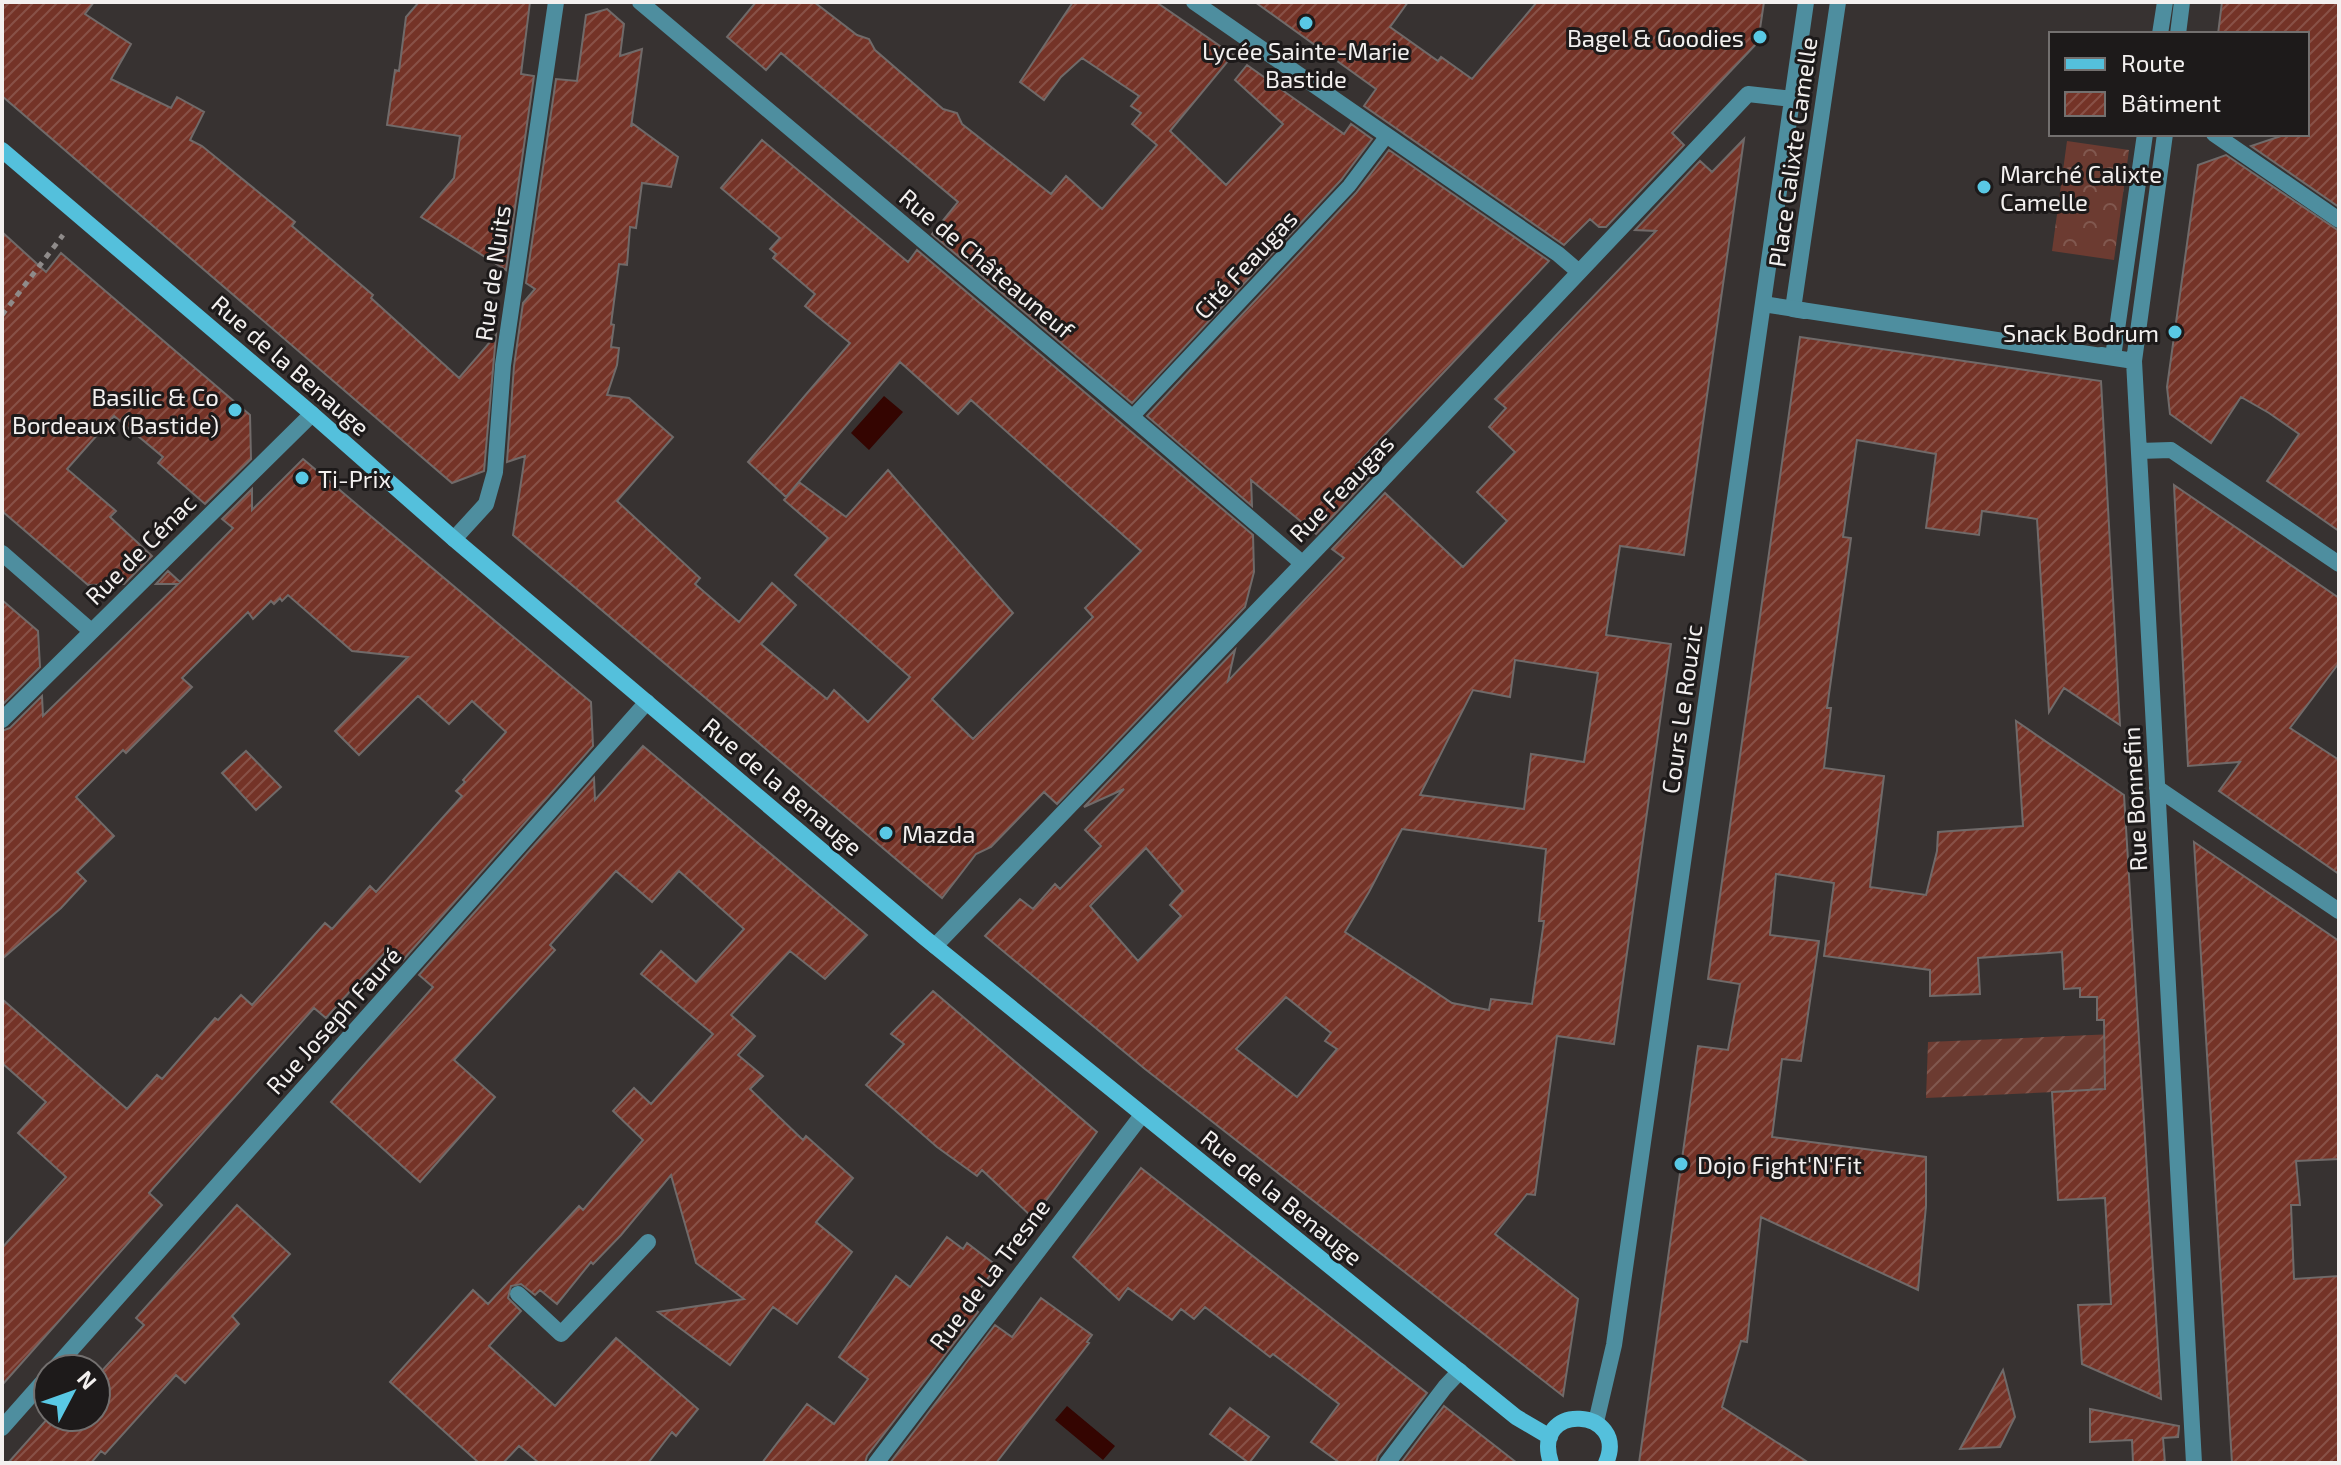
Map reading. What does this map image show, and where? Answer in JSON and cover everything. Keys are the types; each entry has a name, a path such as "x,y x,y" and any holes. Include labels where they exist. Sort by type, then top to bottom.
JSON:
{"main road":[{"name":"Rue de la Benauge","path":"2,150 454,539 935,946 1516,1417 1550,1437"},
{"path":"1551,1463 1548,1454 1554,1429 1569,1419 1588,1419 1596,1422 1608,1438 1610,1449 1606,1463"}],"street":[{"name":"Rue de Nuits","path":"454,539 486,504 495,472 503,365 556,2"},
{"name":"Rue de Châteauneuf","path":"640,2 1302,563"},
{"path":"1194,2 1558,254 1579,272"},
{"name":"Cours Le Rouzic","path":"1596,1422 1614,1345 1806,2"},
{"name":"Place Calixte Camelle","path":"1793,309 1838,2"},
{"path":"2160,32 2165,2"},
{"path":"2178,32 2182,2"},
{"name":"Rue Feaugas","path":"935,946 1748,94 1792,99"},
{"path":"2113,357 2145,136"},
{"name":"Rue Bonnefin","path":"2165,136 2134,361 2194,1463"},
{"path":"2217,136 2339,220"},
{"path":"1763,304 2134,361"},
{"name":"Rue de Cénac","path":"2,720 312,414"},
{"path":"2139,451 2171,450 2339,564"},
{"path":"2,553 91,631"},
{"name":"Rue Joseph Fauré","path":"68,1353 647,702"},
{"path":"2157,788 2339,911"},
{"name":"Rue de La Tresne","path":"876,1463 1142,1115"},
{"path":"518,1294 561,1334 648,1242"},
{"path":"1387,1463 1460,1371"},
{"path":"2,1428 32,1394"}],"lane":[{"name":"Cité Feaugas","path":"1132,417 1349,186 1386,137"}],"path":[{"path":"2,315 78,215"}],"green space":[{"path":"2067,141 2129,150 2114,260 2052,251"},
{"path":"2139,1033 2142,1088 1926,1098 1928,1042"}],"shaded area":[{"path":"884,396 903,412 869,450 851,433"},
{"path":"1067,1406 1115,1446 1103,1460 1055,1420"}],"building":[{"path":"2,2 94,2 85,14 131,44 111,79 171,108 177,97 204,112 190,140 202,146 295,222 292,226 373,295 371,298 459,378 496,335 484,471 452,483 2,96"},
{"path":"419,2 530,2 521,74 534,76 506,270 421,217 454,178 460,136 387,125 395,70 399,71 406,17"},
{"path":"756,2 814,2 857,35 869,39 875,50 943,109 957,113 962,124 1051,194 1066,176 1102,209 1157,145 1132,124 1141,113 1131,106 1139,96 1082,58 1061,77 1044,100 1020,82 1073,2 1156,2 1233,55 1170,131 1226,185 1283,124 1235,80 1247,65 1344,134 1351,124 1372,139 1341,180 1132,403 932,234 958,202 781,53 766,70 727,37"},
{"path":"1255,2 1408,2 1390,27 1438,61 1441,57 1472,79 1537,2 1764,2 1758,42 1672,133 1684,145 1606,227 1599,227 1590,219 1564,245 1364,106 1376,89"},
{"path":"2222,2 2339,2 2339,207 2251,146 2281,136 2309,136 2309,32 2218,32"},
{"path":"607,9 624,24 620,56 642,49 631,127 633,124 678,157 671,187 642,183 636,228 630,227 627,265 619,264 611,347 619,348 607,395 629,398 673,437 617,501 700,578 695,584 739,622 772,583 796,605 761,644 827,699 834,690 868,722 910,677 795,575 828,538 784,500 799,482 846,517 888,470 1013,613 932,699 973,739 1093,617 1085,608 1141,551 971,400 958,414 900,362 786,497 748,462 850,343 805,306 815,294 773,258 776,254 770,249 780,238 721,188 762,140 908,262 917,250 1253,535 1254,572 1245,607 1057,804 1044,792 991,847 976,854 942,898 513,535 525,456 507,462 514,366 523,303 535,289 526,283 556,79 577,81 586,15"},
{"path":"1744,139 1684,555 1620,546 1606,635 1671,644 1614,1044 1557,1036 1535,1195 1527,1194 1495,1234 1578,1299 1563,1396 1145,1069 985,936 1020,899 1033,909 1055,884 1060,889 1101,846 1085,830 1124,789 1084,807 1235,650 1228,681 1344,558 1332,549 1385,493 1463,567 1507,521 1477,492 1515,452 1489,427 1506,408 1495,399 1656,231 1635,230 1700,161 1712,172","holes":["1515,660 1598,673 1584,762 1531,754 1524,809 1420,795 1473,690 1510,697","1402,829 1546,849 1539,921 1544,921 1532,1004 1491,999 1489,1010 1452,1003 1345,932","1146,848 1183,891 1170,905 1181,916 1138,961 1090,906","1286,997 1331,1033 1325,1041 1337,1049 1297,1097 1236,1049"]},
{"path":"1389,150 1549,261 1356,465 1369,478 1316,534 1251,480 1252,506 1147,416 1356,193"},
{"path":"2226,155 2339,231 2339,531 2267,481 2299,434 2269,413 2241,397 2211,443 2170,414 2167,387 2198,165"},
{"path":"2,232 46,272 61,253 250,415 251,459 205,504 158,463 163,457 114,416 67,469 116,511 110,517 152,556 124,584 88,585 2,511"},
{"path":"1800,337 2101,381 2120,725 2064,688 2049,712 2037,519 1982,511 1979,535 1926,528 1936,454 1857,440 1843,537 1851,538 1827,708 1831,708 1824,768 1884,776 1870,887 1926,895 1937,851 1938,832 2023,826 2016,721 2124,795 2161,1399 2082,1364 2078,1305 2111,1304 2105,1198 2058,1200 2052,1092 2105,1089 2104,1020 2097,1020 2097,997 2080,997 2080,988 2064,989 2062,952 1978,958 1980,994 1930,996 1930,970 1824,956 1834,883 1776,874 1770,935 1819,941 1801,1061 1782,1059 1772,1137 1926,1157 1926,1206 1918,1290 1761,1217 1747,1342 1741,1341 1722,1407 1809,1463 1639,1463 1698,1046 1728,1050 1740,984 1708,979"},
{"path":"303,459 591,702 593,746 403,960 389,948 326,1018 314,1008 149,1193 162,1205 2,1385 2,1248 66,1177 18,1133 46,1102 2,1063 2,999 127,1109 157,1075 162,1079 215,1018 218,1020 241,995 252,1005 325,923 332,929 370,886 376,892 462,796 456,791 465,782 463,780 506,732 472,701 449,724 418,696 359,755 335,731 408,657 352,651 288,595 274,604 271,601 253,619 248,612 182,678 192,687 126,753 123,750 76,797 114,836 77,872 86,881 61,908 2,959 2,731 10,728 42,696 43,716 178,584 156,584 168,571 180,582 233,528 222,519 252,489 252,510"},
{"path":"2174,485 2339,598 2339,663 2290,728 2339,760 2339,874 2219,791 2240,762 2188,766"},
{"path":"2,600 38,631 40,667 2,705"},
{"path":"643,746 867,935 825,979 790,951 731,1015 755,1036 738,1055 763,1076 750,1089 803,1140 806,1136 853,1178 816,1222 852,1252 797,1324 773,1307 730,1365 658,1312 744,1299 696,1263 671,1175 557,1304 540,1290 535,1295 521,1284 511,1286 508,1298 521,1311 489,1346 555,1406 616,1338 698,1409 676,1436 672,1432 648,1463 539,1463 519,1446 503,1463 479,1463 390,1382 473,1290 488,1304 579,1206 583,1210 643,1140 613,1111 634,1088 651,1104 713,1034 641,974 661,951 696,982 744,929 679,871 652,902 616,871 550,945 555,950 454,1060 495,1097 420,1182 331,1102 433,987 419,975 594,778 595,800"},
{"path":"246,751 281,787 256,810 222,773"},
{"path":"2194,842 2339,941 2339,1159 2296,1161 2300,1205 2291,1205 2294,1279 2339,1276 2339,1463 2232,1463"},
{"path":"933,991 1097,1132 1033,1218 982,1170 977,1176 937,1147 866,1085 904,1044 891,1034"},
{"path":"1141,1168 1427,1393 1378,1456 1376,1463 1340,1463 1311,1442 1339,1404 1205,1307 1194,1319 1181,1309 1172,1320 1128,1288 1119,1300 1073,1257"},
{"path":"237,1205 290,1254 232,1316 239,1324 185,1383 176,1375 105,1454 101,1451 91,1463 8,1463 35,1433 112,1433 112,1360 144,1325 136,1318"},
{"path":"947,1237 963,1249 967,1243 997,1266 968,1305 978,1312 867,1456 865,1463 762,1463 807,1404 834,1424 868,1379 839,1357 896,1276 910,1287"},
{"path":"1041,1298 1092,1335 996,1463 890,1463 995,1325 1012,1337"},
{"path":"2003,1370 2015,1417 2000,1447 1960,1449"},
{"path":"1444,1406 1517,1463 1401,1463"},
{"path":"1230,1408 1269,1437 1249,1463 1210,1434"},
{"path":"2090,1409 2179,1426 2178,1437 2163,1438 2165,1463 2133,1463 2132,1440 2090,1442"}],"place":[{"name":"Lycée Sainte-Marie Bastide","path":"1306,23"},
{"name":"Bagel & Goodies","path":"1760,37"},
{"name":"Marché Calixte Camelle","path":"1984,187"},
{"name":"Snack Bodrum","path":"2175,332"},
{"name":"Basilic & Co Bordeaux (Bastide)","path":"235,410"},
{"name":"Ti-Prix","path":"302,478"},
{"name":"Mazda","path":"886,833"},
{"name":"Dojo Fight'N'Fit","path":"1681,1164"}]}
